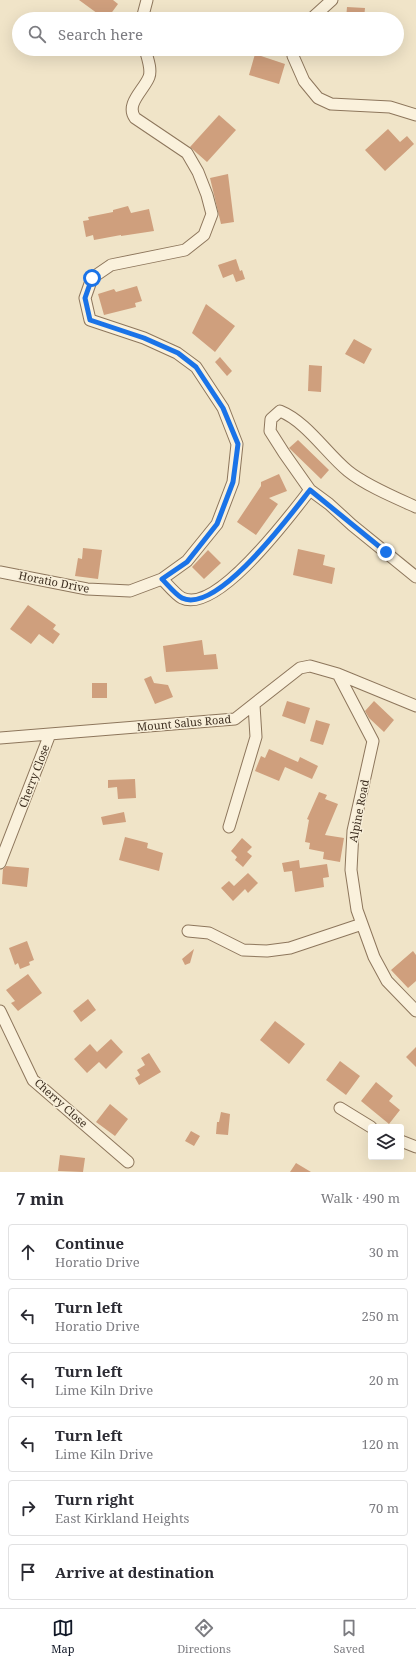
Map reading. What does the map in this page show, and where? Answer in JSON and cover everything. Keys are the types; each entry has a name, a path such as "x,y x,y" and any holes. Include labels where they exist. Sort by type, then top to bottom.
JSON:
{"street":[{"path":"144,12 147,0"},
{"path":"319,12 332,0"},
{"name":"Horatio Drive","path":"0,572 87,589 130,591 162,579 187,562 217,524 233,482 238,444 223,408 196,367 178,353 144,338 90,320 85,298 92,278 111,265 185,250 204,235 212,214 208,195 200,177 186,153 135,118 132,114 132,106 149,76 150,69 147,56"},
{"path":"293,56 304,81 318,98 331,104 390,107 416,115"},
{"path":"416,507 389,495 350,473 334,459 293,416 280,411 271,419 270,431 310,490 329,504 352,525 416,577"},
{"path":"162,579 182,598 194,600 207,595 231,581 262,550 310,490"},
{"name":"Mount Salus Road","path":"0,738 234,719 300,668 310,666 338,674 416,706"},
{"name":"Alpine Road","path":"338,674 373,742 353,831 351,870 357,910 374,957 387,981 416,1011"},
{"path":"228,827 256,737 254,705"},
{"name":"Cherry Close","path":"0,863 50,734"},
{"path":"188,931 209,933 243,950 267,951 290,948 362,924"},
{"name":"Cherry Close","path":"0,1011 33,1080 128,1162"},
{"path":"340,1108 368,1125"},
{"path":"404,1142 416,1148"}],"building":[{"path":"79,0 113,0 118,4 112,12 95,12"},
{"path":"347,7 365,8 365,12 347,12"},
{"path":"254,56 261,56 285,64 279,84 249,75"},
{"path":"219,115 236,130 207,162 190,147"},
{"path":"388,129 400,142 407,136 414,144 385,171 365,150"},
{"path":"228,174 234,222 221,224 210,178"},
{"path":"128,206 131,213 149,209 154,231 94,240 93,235 86,237 83,221 89,220 88,217 113,212 113,210"},
{"path":"236,259 240,271 242,270 245,279 236,282 233,274 223,278 218,265"},
{"path":"137,286 142,301 135,303 136,307 104,315 98,294 114,289 116,292"},
{"path":"206,304 235,326 215,352 192,333"},
{"path":"354,339 372,349 364,364 345,354"},
{"path":"220,357 232,371 227,376 215,362"},
{"path":"309,365 322,366 321,392 308,391"},
{"path":"298,440 329,470 321,479 289,448"},
{"path":"279,474 287,491 269,498 278,504 256,535 237,522 261,486 261,482"},
{"path":"83,548 102,550 98,579 75,576 78,558 82,559"},
{"path":"298,549 325,555 323,565 335,568 332,584 293,575"},
{"path":"208,550 221,563 204,579 192,567"},
{"path":"28,605 56,625 53,629 60,634 53,644 39,634 31,644 10,629"},
{"path":"202,640 204,655 216,654 218,669 166,672 163,646"},
{"path":"151,676 154,683 168,685 173,697 155,704 144,679"},
{"path":"92,683 107,683 107,698 92,698"},
{"path":"287,701 310,708 305,724 282,716"},
{"path":"374,701 394,720 384,732 369,718 365,711"},
{"path":"316,720 330,724 323,745 310,741"},
{"path":"269,749 298,762 300,757 318,766 312,779 285,767 279,781 255,771 261,756 265,758"},
{"path":"135,779 136,798 118,799 117,787 108,788 108,780"},
{"path":"319,792 327,795 325,799 338,804 325,835 344,838 340,862 323,859 324,852 309,849 310,843 305,842 309,820 307,819"},
{"path":"124,812 126,822 103,825 101,817"},
{"path":"125,837 148,843 147,848 163,853 159,871 119,860"},
{"path":"242,838 252,847 247,852 252,856 243,867 235,860 237,857 231,851"},
{"path":"299,860 300,868 327,864 329,877 323,878 324,887 295,892 292,871 284,872 282,863"},
{"path":"6,866 29,868 27,887 2,884 3,869"},
{"path":"248,873 258,883 248,893 245,889 233,901 221,888 229,881 234,886"},
{"path":"27,941 34,960 29,962 30,965 20,969 18,963 15,965 9,948"},
{"path":"194,949 190,963 185,965 182,959"},
{"path":"413,951 416,955 416,981 408,988 391,970"},
{"path":"28,974 42,993 18,1011 11,1003 15,1001 6,990"},
{"path":"88,999 96,1010 81,1022 73,1011"},
{"path":"275,1021 305,1044 289,1064 260,1040"},
{"path":"111,1039 123,1052 106,1069 99,1062 87,1073 74,1059 90,1044 97,1052"},
{"path":"416,1047 416,1067 406,1057"},
{"path":"149,1053 161,1072 139,1085 135,1078 140,1075 137,1070 145,1065 141,1058"},
{"path":"340,1061 360,1076 346,1095 326,1080"},
{"path":"376,1082 393,1096 389,1101 400,1110 389,1124 361,1101"},
{"path":"110,1104 128,1119 115,1136 96,1122"},
{"path":"221,1112 230,1114 228,1135 216,1134 217,1122 219,1122"},
{"path":"191,1131 200,1136 194,1146 185,1141"},
{"path":"60,1155 85,1158 83,1172 58,1171"},
{"path":"296,1163 311,1172 290,1172"}],"route":[{"path":"92,278 85,298 90,320 144,338 178,353 196,367 223,408 238,444 233,482 217,524 187,562 162,579 182,598 194,600 207,595 231,581 262,550 310,490 386,552"}]}
